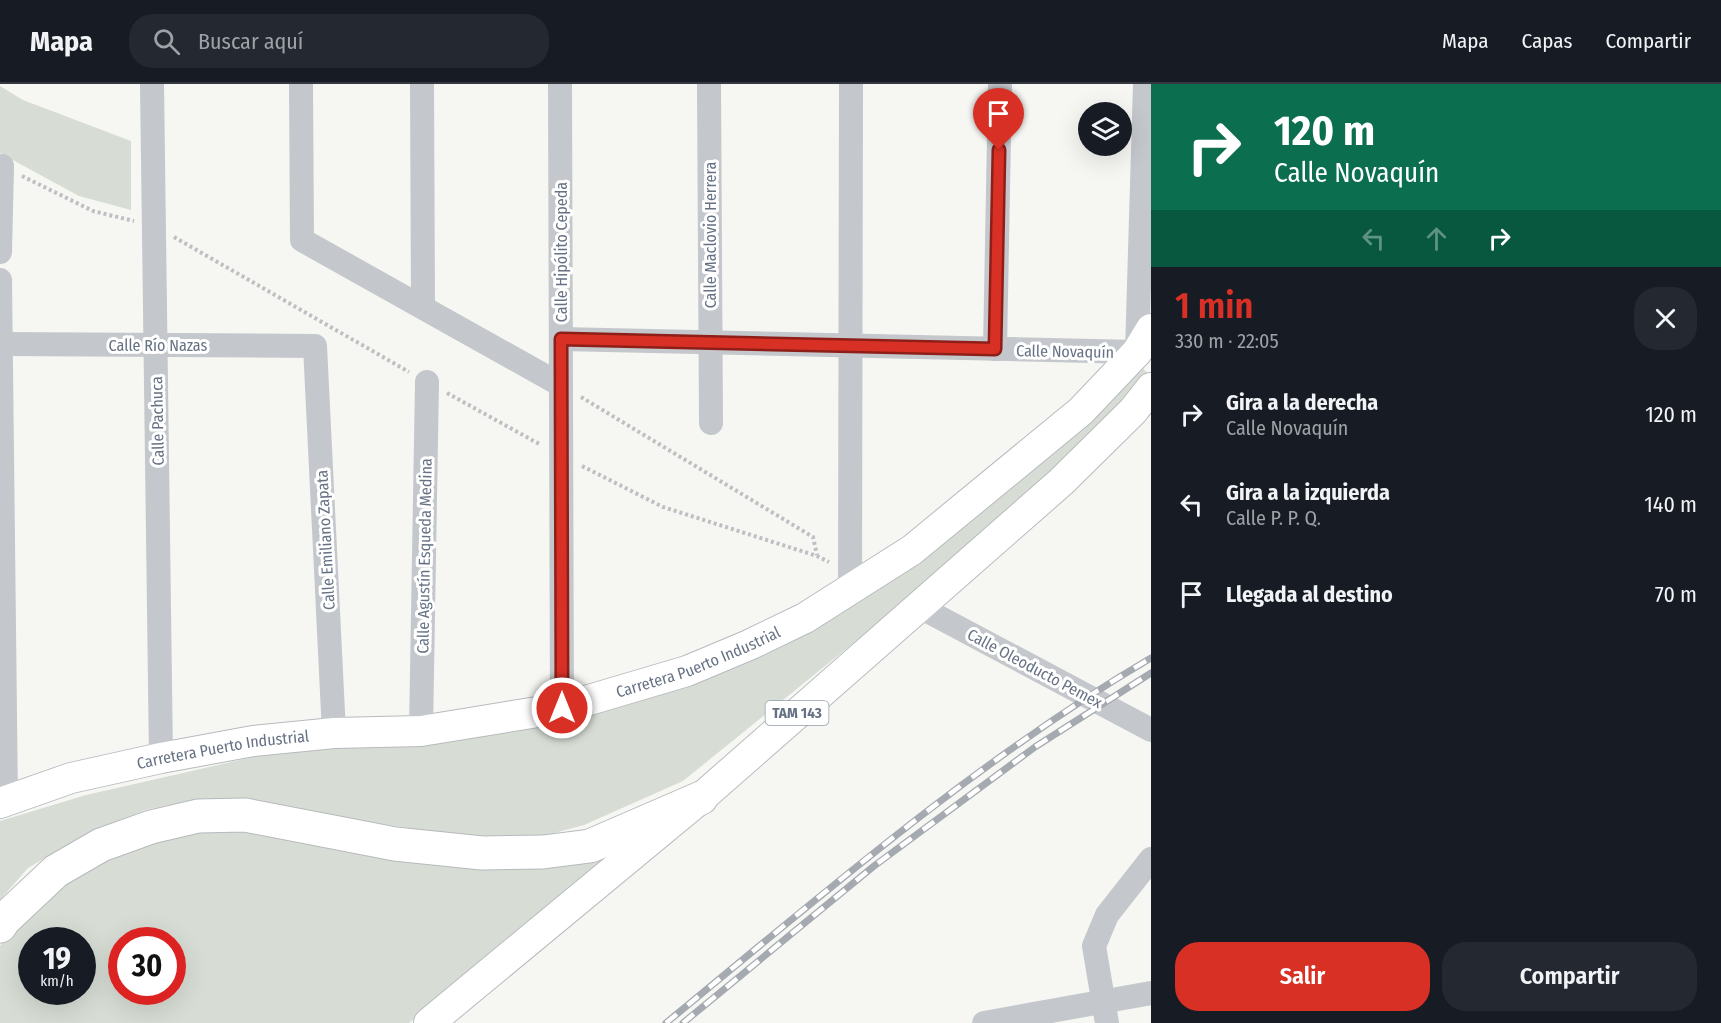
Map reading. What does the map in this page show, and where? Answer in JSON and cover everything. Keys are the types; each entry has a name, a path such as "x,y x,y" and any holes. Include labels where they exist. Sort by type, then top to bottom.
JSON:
{"highway":[{"path":"0,926 56,871 101,845 151,827 198,816 245,815 396,844 482,853 543,852 590,846 701,798"}],"main road":[{"name":"Carretera Puerto Industrial","path":"3,802 71,778 161,758 254,741 334,733 421,731 562,708 687,671 805,618 912,550 1081,411 1144,341"},
{"name":"TAM 143","path":"429,1023 701,798 1060,482 1133,411 1151,388"}],"street":[{"name":"Calle Pachuca","path":"152,84 161,758"},
{"path":"301,84 302,240 561,385"},
{"path":"422,84 423,307"},
{"name":"Calle Hipólito Cepeda","path":"560,84 562,708"},
{"name":"Calle Maclovio Herrera","path":"710,84 711,423"},
{"path":"850,590 851,84"},
{"path":"995,349 1000,84"},
{"path":"1144,341 1145,84"},
{"path":"0,252 2,166"},
{"path":"0,280 3,802"},
{"name":"Calle Novaquín","path":"561,339 995,349 1144,341"},
{"name":"Calle Río Nazas","path":"1,344 315,346"},
{"name":"Calle Emiliano Zapata","path":"315,346 334,733"},
{"name":"Calle Agustín Esqueda Medina","path":"421,731 427,382"},
{"name":"Calle Oleoducto Pemex","path":"918,606 1151,730"},
{"path":"1105,1012 1094,946 1107,915 1151,859"},
{"path":"984,1023 1105,1012 1151,993"}],"path":[{"path":"561,385 813,537 817,556"}],"shaded area":[{"path":"0,86 23,100 131,141 131,210 79,196 0,153"},
{"path":"1138,363 1151,377 1123,409 909,598 683,781 584,825 536,838 482,839 242,803 192,800 145,810 93,830 28,868 0,900 0,821 86,795 262,755 343,743 758,656"},
{"path":"198,825 383,850 627,842 409,1023 0,1023 0,946 16,922 64,876"}],"railway":[{"path":"666,1023 842,878 962,785 1023,740 1151,658"},
{"path":"683,1023 874,866 1035,747 1151,673"}],"route":[{"path":"562,708 561,339 995,349 999,150"}]}
